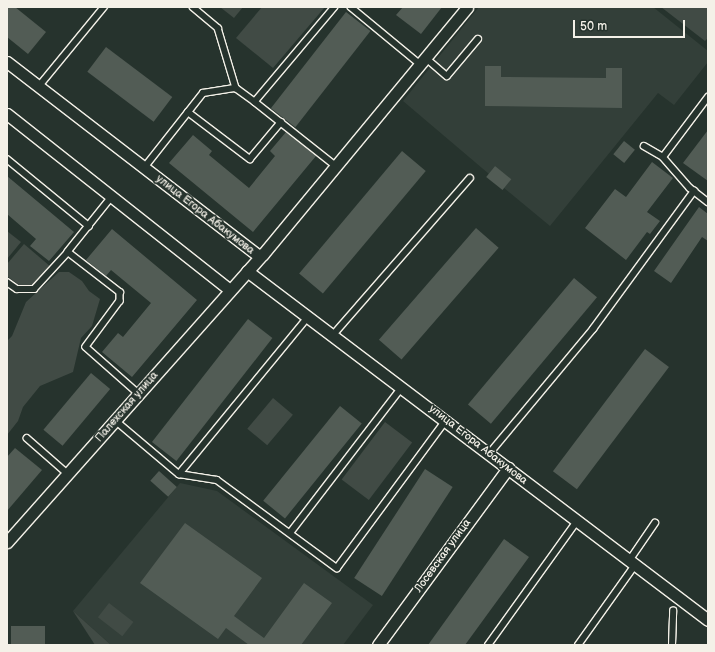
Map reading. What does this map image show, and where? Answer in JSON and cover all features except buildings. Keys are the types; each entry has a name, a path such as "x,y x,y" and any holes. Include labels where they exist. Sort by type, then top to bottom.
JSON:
{"street":[{"name":"улица Егора Абакумова","path":"7,62 260,257 467,7"},
{"path":"7,114 230,290"},
{"name":"Палехская улица","path":"7,542 260,257"},
{"name":"улица Егора Абакумова","path":"247,271 446,420 708,620"},
{"name":"Лосевская улица","path":"378,645 508,468"}],"lane":[{"path":"39,86 104,7"},
{"path":"193,7 218,28 236,88 336,166"},
{"path":"255,102 336,7"},
{"path":"351,7 422,60 447,76 478,39"},
{"path":"144,168 203,93 236,88"},
{"path":"663,157 708,97"},
{"path":"188,112 250,159 281,122"},
{"path":"644,146 663,157 694,191 708,202"},
{"path":"7,159 89,226"},
{"path":"333,336 470,178"},
{"path":"489,454 593,330 694,191"},
{"path":"7,282 17,289 34,289 68,252 112,197"},
{"path":"68,252 120,292 120,301 86,347 138,393"},
{"path":"179,474 308,316"},
{"path":"290,533 402,387"},
{"path":"115,420 179,474 217,480 338,568 446,420"},
{"path":"27,438 68,474"},
{"path":"488,645 577,521"},
{"path":"578,645 582,642 632,563 655,523"},
{"path":"672,645 673,611"}],"shaded area":[{"path":"220,7 243,7 234,18"},
{"path":"262,7 325,7 273,68 236,38"},
{"path":"479,7 653,7 708,51 708,62 674,105 658,93 550,226 504,188 495,166 489,174 403,101"},
{"path":"661,7 708,7 708,38 705,41"},
{"path":"7,231 21,242 7,259"},
{"path":"24,244 51,267 34,285 27,287 19,285 7,276 7,264"},
{"path":"59,272 69,272 82,281 89,291 100,299 92,326 81,338 73,372 40,386 23,407 18,421 7,435 7,341 12,336 26,302"},
{"path":"273,398 293,415 267,445 247,429"},
{"path":"385,422 412,442 369,500 342,480"},
{"path":"180,483 217,491 373,605 343,645 111,645 73,611"},
{"path":"109,603 133,622 122,636 98,617"},
{"path":"73,611 111,645 95,645"}]}
